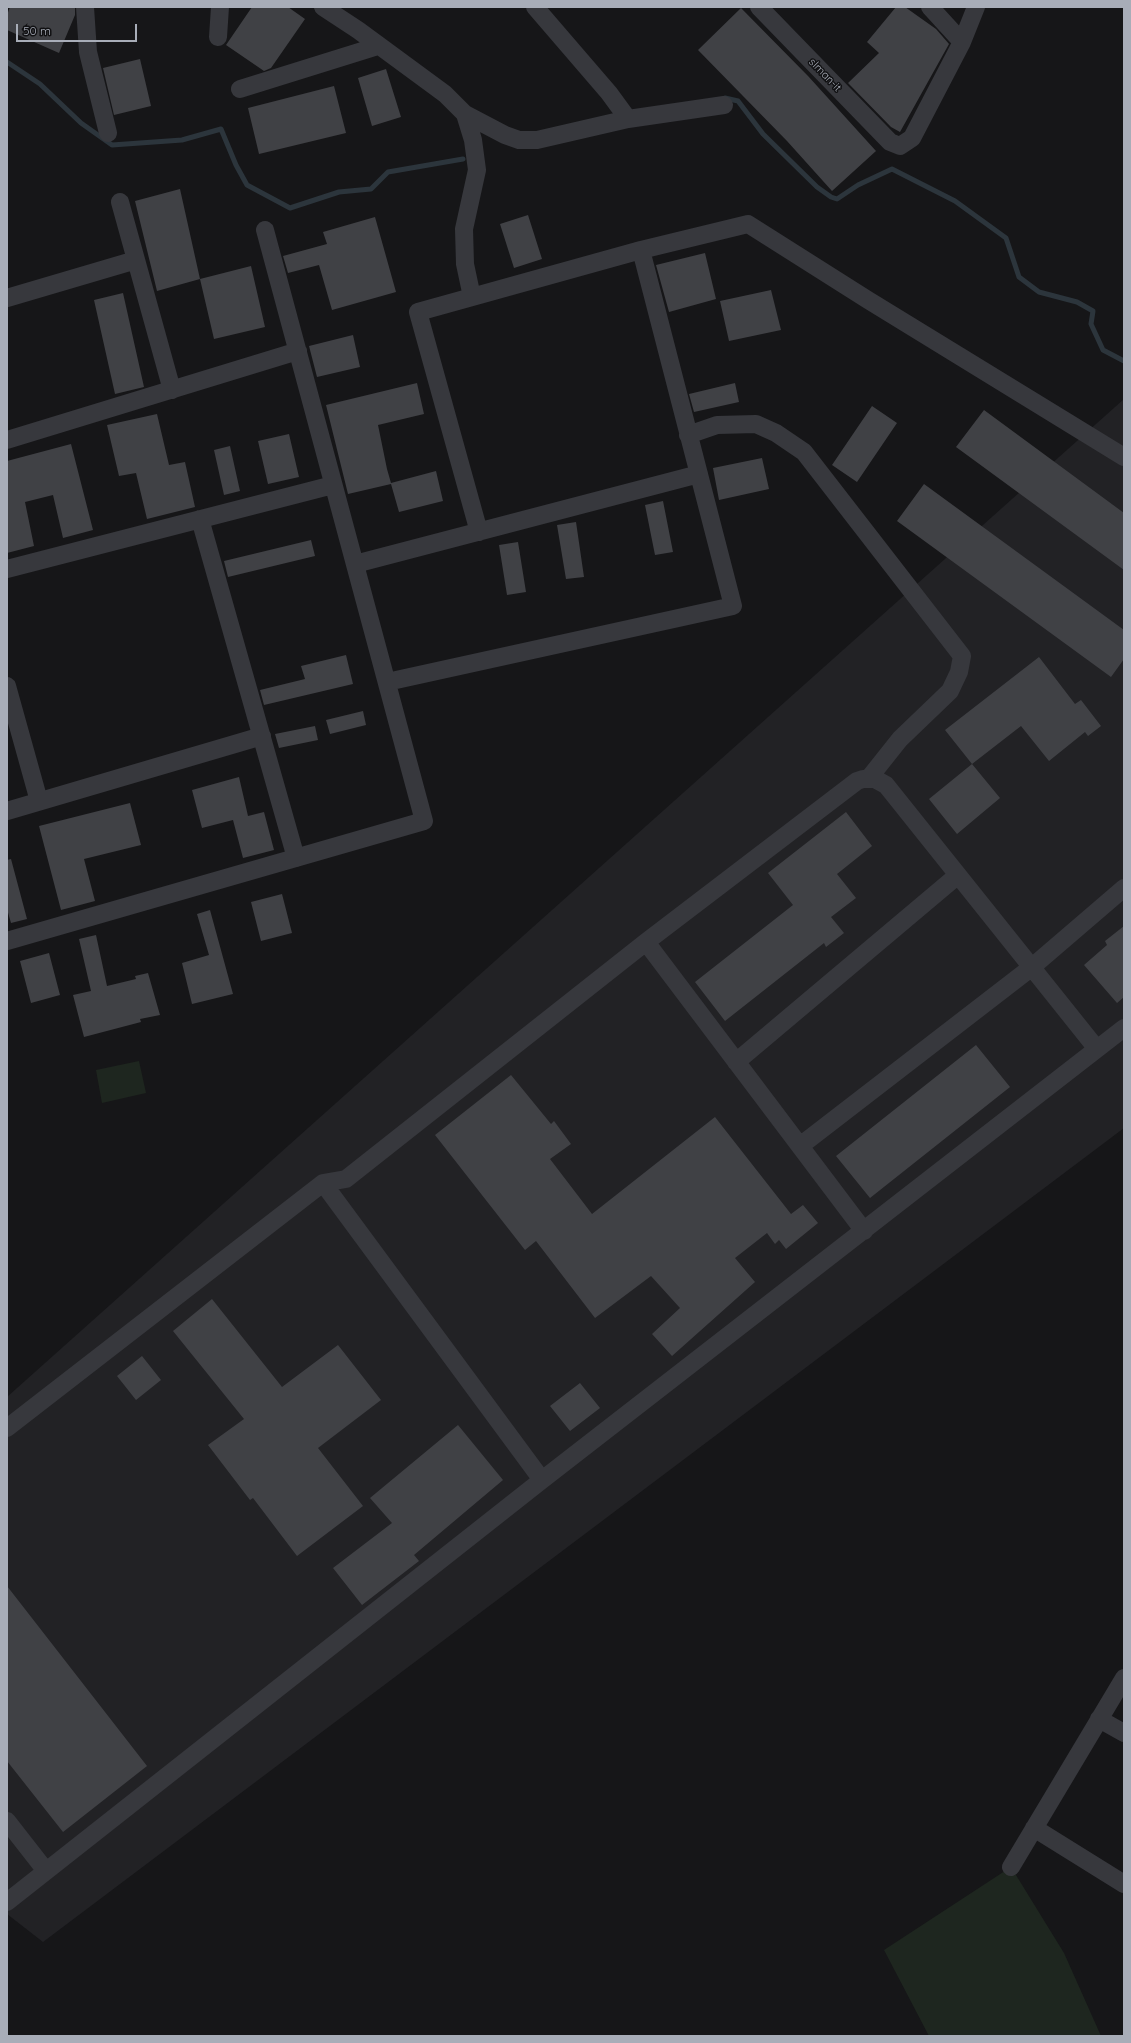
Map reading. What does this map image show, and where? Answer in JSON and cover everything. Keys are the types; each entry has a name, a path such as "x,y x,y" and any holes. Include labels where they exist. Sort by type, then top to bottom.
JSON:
{"street":[{"path":"85,7 88,52 108,133"},
{"path":"218,37 220,7"},
{"path":"323,7 358,30 445,94 465,114 505,135 519,140 536,140 628,119 724,105"},
{"path":"342,7 358,30"},
{"path":"535,7 605,88 628,119"},
{"name":"slman-it","path":"759,7 890,142 900,146 912,138 962,42"},
{"path":"930,7 962,42 976,7"},
{"path":"240,89 378,46"},
{"path":"465,114 473,140 477,170 464,229 465,264 472,297"},
{"path":"120,202 172,390"},
{"path":"479,532 418,312 641,250 748,224 868,300 1124,457"},
{"path":"7,940 424,821 265,230"},
{"path":"387,682 733,606 641,250"},
{"path":"7,298 136,260"},
{"path":"7,440 298,351"},
{"path":"688,435 717,425 756,424 776,433 804,452 962,656 960,672 950,691 900,739 869,778"},
{"path":"355,564 699,474"},
{"path":"7,569 333,485"},
{"path":"200,519 296,858"},
{"path":"7,686 39,801"},
{"path":"7,811 262,736"},
{"path":"7,1428 323,1183 346,1179 646,942 857,781 869,778 881,781 886,785 1097,1050"},
{"path":"736,1062 958,875"},
{"path":"800,1146 1032,968 1124,888"},
{"path":"646,942 864,1231"},
{"path":"7,1902 542,1480 1124,1028"},
{"path":"323,1183 542,1480"},
{"path":"1011,1867 1124,1678"},
{"path":"1099,1719 1124,1733"},
{"path":"7,1821 46,1871"},
{"path":"1034,1828 1124,1884"}],"shaded area":[{"path":"1124,399 1124,1128 43,1942 7,1914 7,1397"},
{"path":"139,1061 146,1093 102,1103 96,1070"},
{"path":"1011,1867 1064,1953 1101,2036 929,2036 884,1950"}],"building":[{"path":"10,7 75,7 75,15 59,53 7,30 7,15"},
{"path":"252,7 288,7 305,19 271,68 264,71 226,45"},
{"path":"896,7 905,7 936,29 949,44 900,132 891,127 848,83 879,53 867,42"},
{"path":"741,8 808,76 876,151 832,191 787,141 698,50"},
{"path":"140,59 151,106 114,115 103,68"},
{"path":"386,69 401,117 372,126 358,78"},
{"path":"334,86 346,133 259,154 248,108"},
{"path":"180,189 200,279 157,291 135,201"},
{"path":"528,215 542,259 514,268 500,224"},
{"path":"375,217 396,292 332,310 319,265 288,273 283,256 327,244 323,232"},
{"path":"705,253 716,299 669,312 656,265"},
{"path":"251,266 265,327 214,339 200,279"},
{"path":"771,290 781,330 729,341 720,301"},
{"path":"123,293 144,387 115,394 94,300"},
{"path":"353,335 360,367 317,377 309,346"},
{"path":"417,383 424,414 378,425 387,469 391,483 436,471 443,501 399,512 391,484 348,494 326,405"},
{"path":"735,383 739,402 694,412 689,394"},
{"path":"872,406 897,423 857,482 832,465"},
{"path":"984,410 1124,513 1124,570 956,447"},
{"path":"157,414 169,465 185,462 195,507 147,519 136,473 119,476 107,425"},
{"path":"289,434 299,477 268,484 258,441"},
{"path":"71,444 93,530 63,538 53,495 25,502 34,546 7,553 7,461"},
{"path":"230,446 240,491 224,495 214,450"},
{"path":"762,458 769,489 719,500 713,468"},
{"path":"924,484 1124,630 1124,659 1111,677 897,521"},
{"path":"663,501 673,552 655,555 645,505"},
{"path":"576,522 584,577 566,579 557,525"},
{"path":"311,540 315,556 228,577 224,561"},
{"path":"518,542 526,592 507,595 499,545"},
{"path":"346,655 353,684 264,705 260,690 305,679 301,666"},
{"path":"1039,657 1075,704 1081,700 1101,726 1088,736 1085,732 1049,761 1021,726 972,764 945,730"},
{"path":"363,711 366,725 330,734 326,720"},
{"path":"315,726 318,740 279,748 275,734"},
{"path":"972,764 1000,798 957,834 929,799"},
{"path":"239,777 248,816 264,812 274,850 243,858 233,820 202,828 192,790"},
{"path":"130,803 141,845 84,859 95,901 61,910 39,826"},
{"path":"846,812 872,846 837,874 856,898 831,917 844,933 826,947 824,943 725,1021 695,982 793,905 768,873"},
{"path":"11,859 27,919 11,923 7,909 7,860"},
{"path":"282,894 292,933 261,941 251,902"},
{"path":"210,910 233,994 192,1004 182,963 209,955 197,914"},
{"path":"1124,926 1124,997 1117,1003 1084,965 1107,945 1105,941"},
{"path":"96,935 107,986 136,979 135,976 148,973 160,1015 140,1019 141,1022 84,1037 73,995 91,991 79,939"},
{"path":"49,953 60,995 31,1003 20,961"},
{"path":"976,1045 1010,1087 870,1198 836,1156"},
{"path":"511,1075 551,1124 554,1121 571,1144 550,1159 592,1214 715,1117 791,1214 803,1205 818,1223 786,1249 779,1240 775,1244 767,1233 735,1258 755,1282 672,1356 652,1334 680,1308 651,1276 595,1318 536,1241 525,1250 435,1135"},
{"path":"212,1299 282,1387 338,1345 381,1400 318,1448 363,1506 297,1556 253,1498 250,1500 208,1445 244,1419 173,1331"},
{"path":"142,1356 161,1380 136,1400 117,1376"},
{"path":"580,1383 600,1408 570,1431 550,1406"},
{"path":"458,1425 503,1480 414,1555 419,1561 362,1605 333,1568 392,1523 370,1498"},
{"path":"7,1586 147,1766 63,1832 7,1761"}],"waterway":[{"path":"7,62 40,84 81,123 112,145 182,140 221,129 236,165 247,185 290,208 339,192 371,189 388,172 463,159"},
{"path":"725,98 738,101 763,134 817,187 831,197 837,199 858,185 892,169 955,201 1006,238 1019,277 1039,292 1077,302 1093,311 1091,324 1103,350 1124,361"}]}
